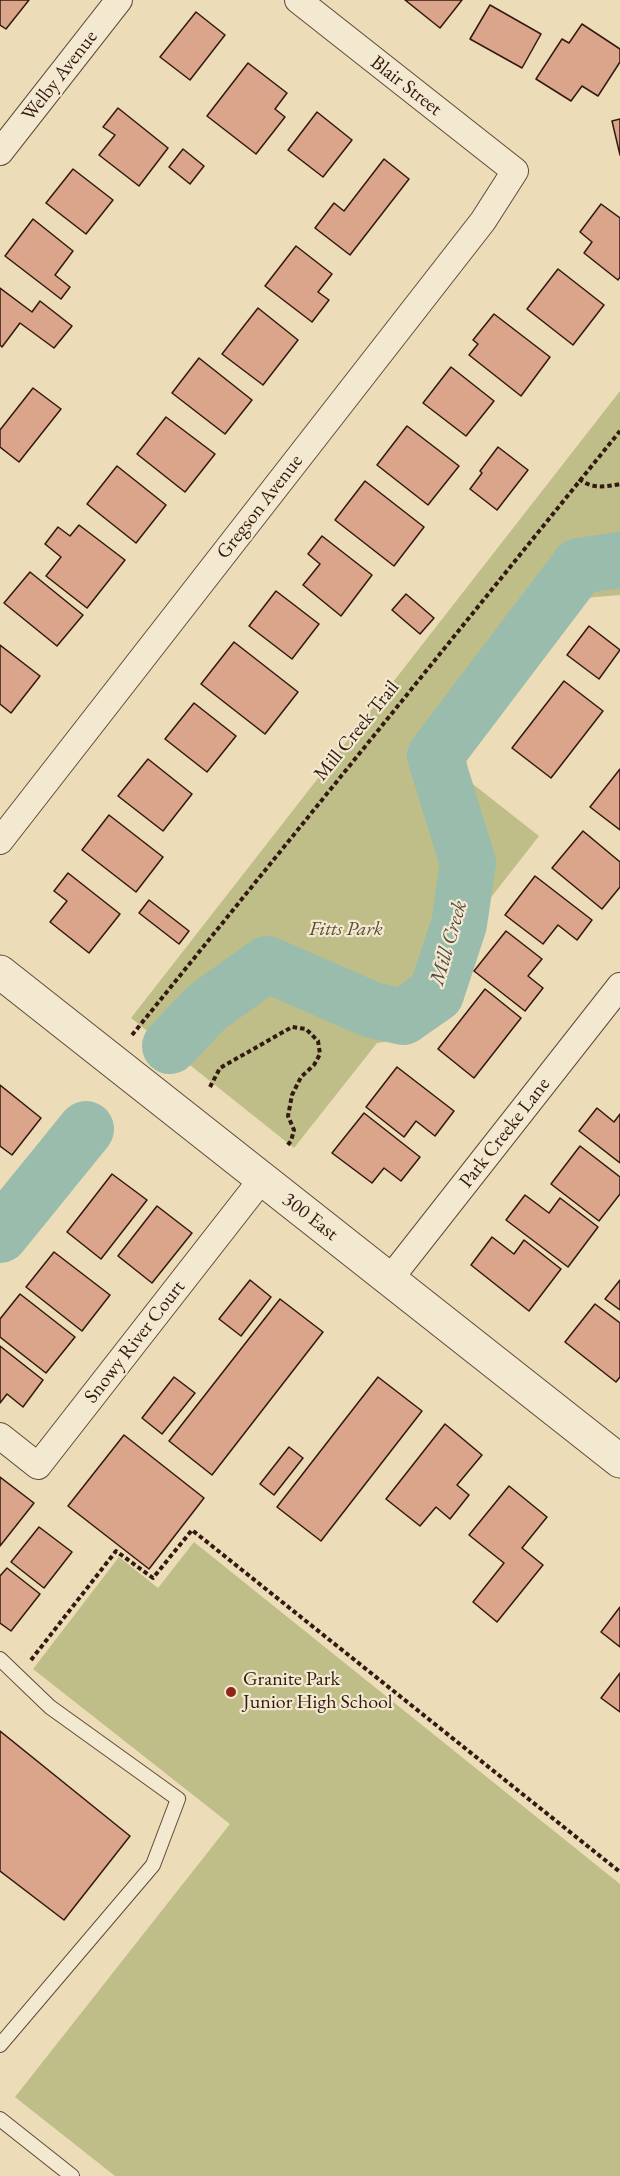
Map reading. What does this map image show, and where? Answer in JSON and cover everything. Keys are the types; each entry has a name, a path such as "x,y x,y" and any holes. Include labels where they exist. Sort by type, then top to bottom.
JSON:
{"street":[{"name":"Welby Avenue","path":"0,152 120,0"},
{"name":"Blair Street","path":"298,0 516,171"},
{"name":"Gregson Avenue","path":"0,841 475,230 516,171"},
{"name":"300 East","path":"0,972 620,1461"},
{"name":"Park Creeke Lane","path":"389,1280 620,986"},
{"name":"Snowy River Court","path":"0,1436 38,1466 262,1179"}],"lane":[{"path":"0,1659 50,1707 178,1799 153,1865 0,2045"},
{"path":"0,2119 72,2176"}],"path":[{"name":"Mill Creek Trail","path":"132,1036 620,431"},
{"path":"579,479 588,486 595,487 620,484"},
{"path":"210,1087 220,1068 292,1027 306,1029 318,1041 320,1054 314,1065 301,1077 292,1095 288,1116 294,1130 291,1141 286,1147"},
{"path":"31,1660 116,1551 153,1578 192,1530 620,1872"}],"green space":[{"name":"Fitts Park","path":"620,391 620,595 584,598 465,749 469,781 539,836 474,919 440,1016 409,1038 377,1043 294,1148 131,1018"},
{"name":"Granite Park Junior High School","path":"194,1542 620,1884 620,2176 115,2176 15,2097 230,1824 33,1669 119,1557 158,1588"}],"building":[{"path":"0,0 29,0 6,29 0,25"},
{"path":"405,0 462,0 440,28"},
{"path":"490,5 541,34 522,68 470,39"},
{"path":"196,12 225,35 190,80 160,57"},
{"path":"582,24 620,49 620,62 598,96 582,86 571,101 536,79 562,39 569,43"},
{"path":"248,63 287,93 275,109 285,117 256,154 207,116"},
{"path":"118,108 168,148 139,186 99,155 115,135 103,127"},
{"path":"317,112 352,140 323,177 288,150"},
{"path":"620,119 620,155 612,121"},
{"path":"183,149 204,166 190,184 169,167"},
{"path":"384,159 409,179 350,255 315,228 334,203 344,211"},
{"path":"73,169 113,200 86,234 46,203"},
{"path":"601,204 620,218 620,277 618,280 584,253 592,242 580,232"},
{"path":"33,219 73,251 55,275 70,287 61,299 5,256"},
{"path":"296,246 332,274 318,292 329,300 312,322 265,286"},
{"path":"558,269 604,305 573,345 527,309"},
{"path":"0,288 32,312 40,301 72,326 54,348 20,323 2,347 0,345"},
{"path":"258,308 298,340 263,385 222,354"},
{"path":"494,314 550,357 521,396 469,355 478,344 473,340"},
{"path":"199,358 252,400 225,434 172,393"},
{"path":"451,367 494,401 466,436 423,403"},
{"path":"33,388 61,409 19,462 0,447 0,430"},
{"path":"166,417 215,454 185,492 137,454"},
{"path":"407,426 459,466 428,505 377,465"},
{"path":"498,447 528,470 497,510 470,489"},
{"path":"117,466 166,505 136,543 87,504"},
{"path":"365,481 424,527 394,566 335,520"},
{"path":"79,525 125,560 87,608 46,576 61,557 45,544 58,527 70,536"},
{"path":"322,536 372,575 341,616 303,585 320,564 308,554"},
{"path":"30,572 83,615 57,646 4,603"},
{"path":"276,591 319,624 292,659 249,626"},
{"path":"406,594 434,618 420,634 392,610"},
{"path":"589,626 620,650 599,679 567,655"},
{"path":"234,642 298,692 265,734 201,684"},
{"path":"0,645 40,676 11,713 0,704"},
{"path":"564,681 603,711 551,778 512,748"},
{"path":"194,703 236,736 207,772 165,739"},
{"path":"148,759 192,794 163,831 118,796"},
{"path":"620,769 620,830 590,807"},
{"path":"109,815 163,857 136,892 82,850"},
{"path":"583,831 620,862 620,887 602,909 552,868"},
{"path":"68,873 120,914 89,953 50,922 67,901 54,891"},
{"path":"535,876 592,920 577,940 558,925 543,944 505,915"},
{"path":"149,900 189,931 179,944 139,913"},
{"path":"506,931 542,959 528,976 543,988 525,1011 474,971"},
{"path":"485,989 521,1018 474,1078 438,1049"},
{"path":"397,1067 454,1111 435,1136 416,1121 404,1137 366,1107"},
{"path":"0,1085 41,1118 12,1155 0,1146"},
{"path":"597,1108 614,1122 620,1114 620,1163 579,1131"},
{"path":"364,1113 420,1157 401,1181 384,1168 372,1183 332,1153"},
{"path":"580,1146 620,1177 620,1194 599,1221 551,1184"},
{"path":"112,1174 147,1200 101,1259 67,1232"},
{"path":"525,1195 549,1213 560,1198 598,1227 568,1267 506,1220"},
{"path":"157,1206 192,1233 152,1283 118,1256"},
{"path":"492,1237 514,1254 524,1240 561,1269 529,1311 471,1265"},
{"path":"54,1252 110,1295 82,1331 26,1287"},
{"path":"250,1280 271,1297 241,1336 219,1319"},
{"path":"620,1280 620,1310 605,1299"},
{"path":"20,1294 75,1337 46,1373 0,1337 0,1319"},
{"path":"280,1299 323,1332 212,1475 169,1441"},
{"path":"595,1304 620,1323 620,1377 616,1382 565,1342"},
{"path":"0,1346 43,1380 23,1407 7,1394 0,1403"},
{"path":"174,1377 195,1393 162,1434 142,1418"},
{"path":"378,1377 422,1411 321,1541 277,1507"},
{"path":"445,1424 482,1455 457,1485 469,1495 450,1519 436,1507 420,1526 386,1499"},
{"path":"124,1435 204,1498 149,1569 68,1506"},
{"path":"289,1447 303,1458 274,1495 260,1484"},
{"path":"0,1477 34,1503 0,1546"},
{"path":"509,1486 547,1517 522,1548 543,1565 497,1622 473,1602 504,1563 469,1535"},
{"path":"39,1527 72,1552 44,1588 11,1562"},
{"path":"7,1568 40,1594 11,1631 0,1623 0,1576"},
{"path":"620,1607 620,1647 601,1632"},
{"path":"620,1673 620,1712 601,1698"},
{"path":"0,1731 130,1836 64,1920 0,1871"}],"waterway":[{"name":"Mill Creek","path":"170,1046 207,1007 267,964 372,1010 403,1017 436,994 459,924 468,863 435,756 579,566 620,560"},
{"name":"Mill Creek","path":"0,1235 86,1129"}],"place":[{"name":"Granite Park Junior High School","path":"231,1692"}]}
